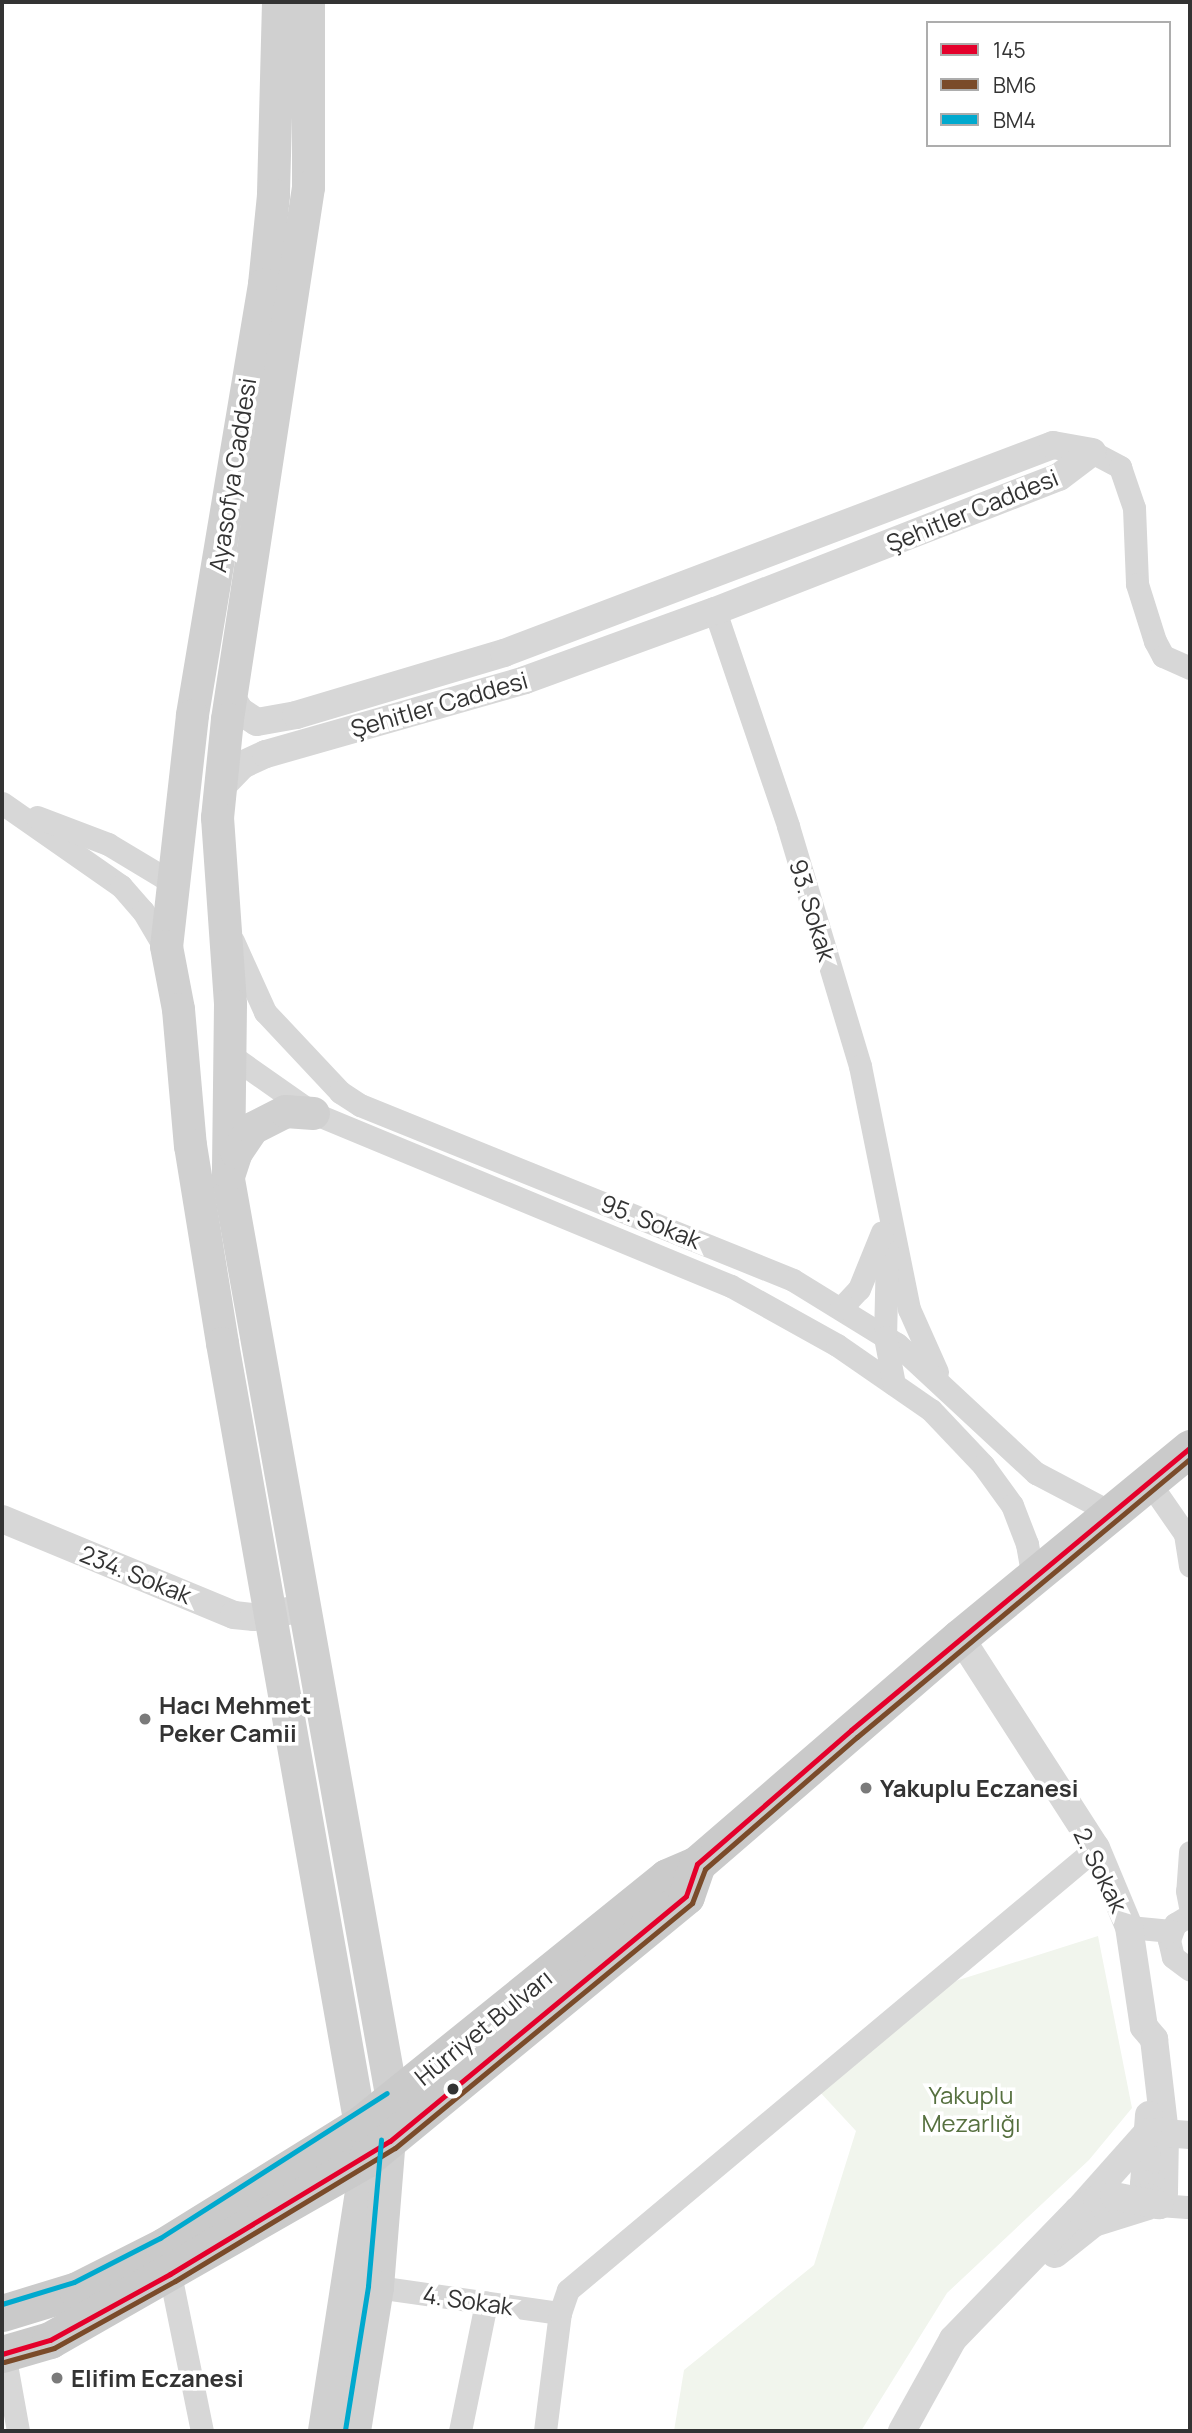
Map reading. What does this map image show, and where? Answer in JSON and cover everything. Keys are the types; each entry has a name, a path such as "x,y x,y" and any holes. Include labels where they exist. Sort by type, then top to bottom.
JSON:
{"main road":[{"name":"Ayasofya Caddesi","path":"278,2 273,195 264,284 192,715 173,883 170,966 190,1145 272,1615 373,2141"},
{"path":"308,2 307,187 230,695 216,817 227,917 228,1179 392,2100"},
{"path":"173,883 211,890 227,917"},
{"path":"170,966 190,990 212,993 220,987 228,953"},
{"path":"170,966 187,1015 229,1054"},
{"path":"228,1179 236,1152 252,1128 285,1111 313,1113"},
{"name":"Hürriyet Bulvarı","path":"2,2313 77,2290 373,2141 392,2100 667,1877 696,1864 960,1637 1190,1448"},
{"name":"Hürriyet Bulvarı","path":"3,2354 50,2340 170,2274 373,2141 686,1896 696,1864"},
{"path":"354,2431 377,2287 373,2141"},
{"path":"324,2431 373,2141"}],"street":[{"name":"Şehitler Caddesi","path":"230,695 240,711 257,722 391,687 504,653 1054,445 1092,452"},
{"path":"1092,452 1120,467 1134,508 1136,584 1151,632 1163,656 1190,668"},
{"name":"Şehitler Caddesi","path":"220,788 242,765 266,754 525,680 715,611 1059,477 1092,452"},
{"path":"898,504 911,536"},
{"path":"782,548 795,578"},
{"name":"93. Sokak","path":"715,611 788,826 860,1066 890,1213"},
{"path":"391,687 404,714"},
{"path":"5,805 108,844 173,883"},
{"path":"5,805 121,886 143,911 170,966"},
{"name":"95. Sokak","path":"227,917 235,949 265,1012 340,1092 360,1105 793,1280 885,1337 946,1389 1036,1473 1110,1512"},
{"name":"95. Sokak","path":"229,1054 313,1113 701,1274 807,1326 931,1410 983,1465 1012,1505 1027,1544 1033,1577"},
{"path":"841,1308 859,1289 890,1213"},
{"path":"890,1213 885,1337 894,1384"},
{"path":"890,1213 909,1309 946,1389"},
{"path":"701,1274 713,1246"},
{"path":"1149,1482 1188,1535 1190,1566"},
{"name":"234. Sokak","path":"2,1519 234,1615 272,1615 305,1608"},
{"name":"2. Sokak","path":"960,1637 1096,1849 1129,1927 1171,1931"},
{"path":"545,2431 560,2313 568,2290 1096,1849"},
{"path":"1190,1852 1190,1906"},
{"path":"1190,1915 1171,1931 1172,1957 1190,1970"},
{"path":"1129,1927 1144,2027 1154,2039 1167,2133 1144,2184 1148,2197 1158,2204"},
{"path":"902,2431 953,2339 1078,2210 1167,2133"},
{"path":"1078,2210 1097,2199 1114,2196 1190,2207"},
{"path":"916,2431 956,2361 991,2317 1048,2260 1094,2223 1124,2211 1158,2204"},
{"path":"170,2274 202,2431"},
{"name":"4. Sokak","path":"377,2287 560,2313"},
{"path":"460,2431 486,2302"},
{"path":"3,2354 18,2431"}],"green space":[{"name":"Yakuplu Mezarlığı","path":"1098,1936 1132,2108 1089,2160 947,2293 861,2431 674,2431 684,2370 814,2265 856,2131 818,2090 927,1990"}],"transit line":[{"name":"145","path":"2,2354 50,2340 170,2274 390,2141 686,1896 697,1864 851,1730 1190,1448"},
{"name":"BM6","path":"4,2362 54,2348 175,2281 395,2148 692,1903 705,1869 857,1737 1190,1459"},
{"name":"BM4","path":"2,2304 74,2282 160,2238 387,2093"},
{"name":"BM4","path":"345,2430 368,2286 381,2140"}],"place":[{"name":"Hacı Mehmet Peker Camii","path":"145,1719"},
{"name":"Yakuplu Eczanesi","path":"866,1788"},
{"name":"Elifim Eczanesi","path":"57,2378"}]}
